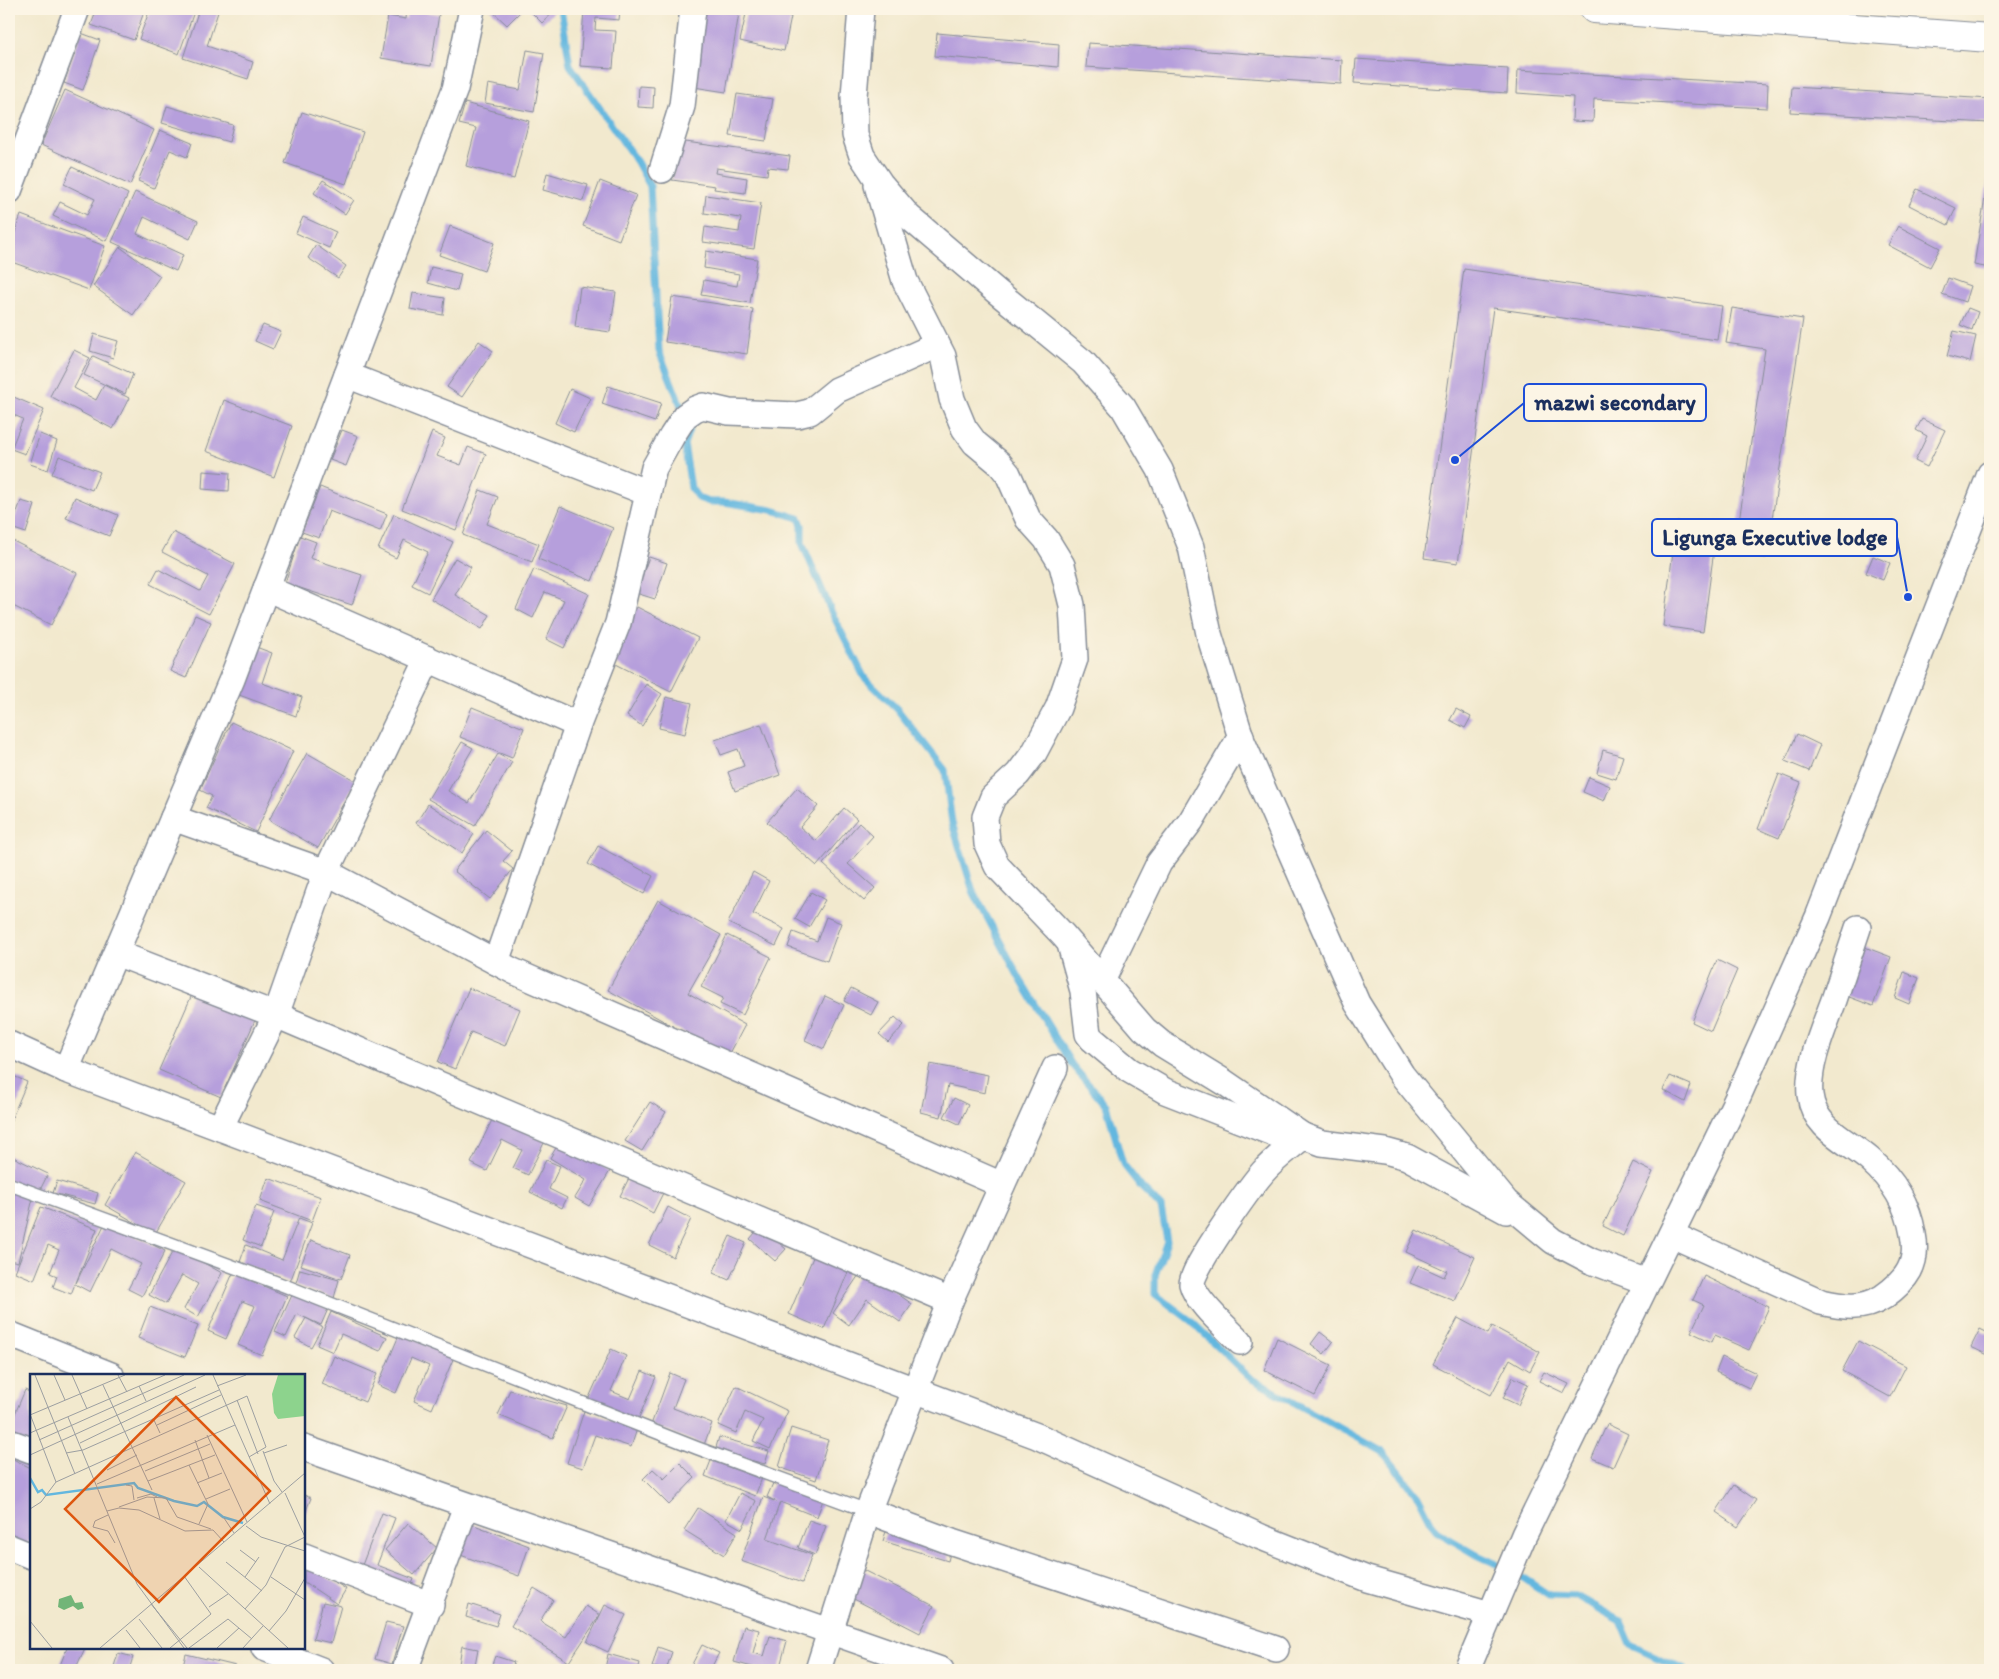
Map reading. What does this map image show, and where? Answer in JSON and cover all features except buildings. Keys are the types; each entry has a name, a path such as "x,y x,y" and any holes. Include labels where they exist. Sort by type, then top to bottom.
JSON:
{"main road":[{"path":"1594,9 1990,38"}],"street":[{"path":"9,192 77,9"},
{"path":"66,1070 232,679 455,89 472,9"},
{"path":"662,170 682,106 694,9"},
{"path":"862,9 854,96 854,135 862,156 874,174 909,216 996,291 1083,362 1124,407 1160,470 1191,547 1209,634 1240,736 1357,1003 1414,1089 1506,1202 1553,1241 1591,1261 1647,1282"},
{"path":"874,174 905,281 943,356 952,399 964,428 975,443 999,463 1008,474 1028,519 1046,539 1062,565 1072,605 1075,659 1058,708 1034,753 1018,774 993,797 985,816 987,844 997,866 1070,944 1144,1030 1162,1044 1224,1082 1299,1139"},
{"path":"496,962 578,725 618,623 654,468 685,416 695,408 703,406 729,412 797,415 810,412 837,390 937,345"},
{"path":"347,375 648,493"},
{"path":"1467,1670 1524,1535 1736,1101 1818,917 1990,474"},
{"path":"266,588 578,725"},
{"path":"220,1128 276,1015 326,872 428,659"},
{"path":"1102,981 1159,863 1195,815 1240,736"},
{"path":"173,818 326,872 496,962 1002,1185"},
{"path":"1672,1234 1821,1302 1843,1307 1862,1306 1878,1300 1895,1288 1912,1268 1916,1248 1912,1223 1902,1196 1889,1179 1870,1160 1830,1131 1817,1114 1810,1096 1817,1052 1858,928"},
{"path":"1070,944 1082,991 1088,1034 1129,1070 1165,1091 1299,1139 1386,1151 1407,1157 1532,1225"},
{"path":"116,952 276,1015 950,1300"},
{"path":"9,1044 66,1070 915,1392 1037,1436 1261,1537 1367,1579 1490,1614"},
{"path":"818,1670 868,1511 950,1300 1055,1068"},
{"path":"1240,1342 1205,1304 1194,1288 1192,1280 1203,1258 1258,1179 1299,1139"},
{"path":"9,1334 109,1374"},
{"path":"9,1442 30,1450"},
{"path":"305,1448 941,1670"},
{"path":"405,1670 431,1605 466,1506"},
{"path":"868,1511 952,1542 1276,1649"},
{"path":"9,1547 30,1556"},
{"path":"305,1556 431,1605"},
{"path":"267,1649 321,1670"}],"lane":[{"path":"9,1184 283,1285 697,1448 868,1511"}],"waterway":[{"path":"561,9 570,65 637,162 650,186 659,351 683,411"},
{"path":"689,430 684,444 691,488 698,498 709,502 724,502 772,510 799,518 802,525 802,543 832,613 864,677 897,709 945,770 952,823 973,891 1020,979 1072,1065 1106,1105 1123,1164 1142,1188 1161,1207 1167,1241 1155,1275 1155,1294 1191,1321 1250,1378 1383,1452 1418,1496 1436,1531 1477,1555 1514,1572 1549,1595 1576,1596 1621,1621 1631,1645 1685,1670"}],"place":[{"name":"mazwi secondary","path":"1455,460"},
{"name":"Ligunga Executive lodge","path":"1908,597"}]}
